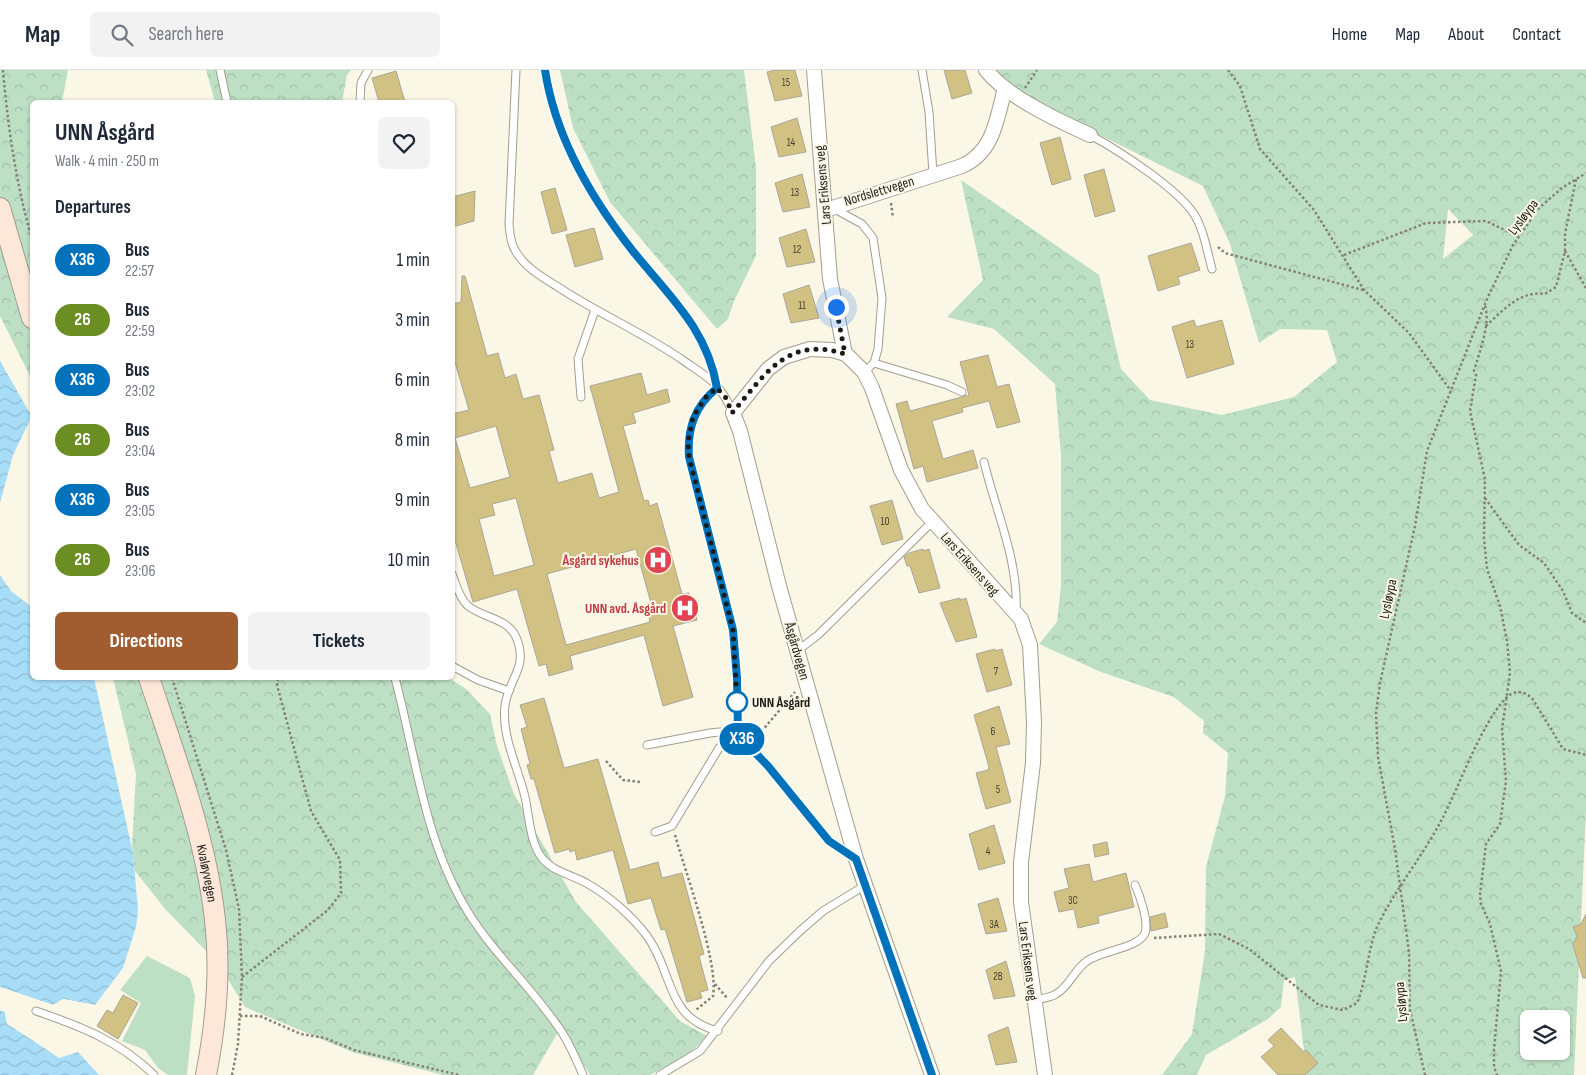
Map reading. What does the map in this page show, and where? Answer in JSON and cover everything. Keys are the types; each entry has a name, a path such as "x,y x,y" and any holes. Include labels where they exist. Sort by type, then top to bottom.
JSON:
{"street":[{"name":"Lars Eriksens veg","path":"814,70 828,208 832,294 845,354 869,367 901,470 912,493 932,522 1016,613 1028,636 1034,693 1033,763 1020,880 1024,936 1045,1075"},
{"path":"986,70 1005,88 1019,97 1090,135"},
{"name":"Nordslettvegen","path":"828,208 970,162 982,153 992,135 1005,88"},
{"path":"0,208 30,311"},
{"path":"732,413 768,369 784,357 810,349 832,350 845,354"},
{"name":"Åsgårdvegen","path":"732,413 740,431 797,651 864,886 932,1075"},
{"name":"Kvaløyvegen","path":"150,680 195,825 206,868 215,920 217,999 206,1075"}],"lane":[{"path":"220,70 227,100"},
{"path":"360,100 361,83 368,70"},
{"path":"516,70 509,202 510,238 515,250 534,271 594,310 657,343 697,370 726,398 732,413"},
{"path":"545,70 565,140 578,166 613,225 656,279 682,306 713,364 717,388"},
{"name":"Nordslettvegen","path":"922,70 930,122 933,174"},
{"path":"1090,135 1115,149 1184,202 1194,215 1203,235 1212,269"},
{"path":"828,208 862,224 873,238 882,298 878,349 869,367 947,384 962,392"},
{"path":"581,397 578,359 594,310"},
{"path":"717,388 706,397 693,417 688,442 689,457 733,630 737,678 738,735"},
{"path":"984,462 999,509 1014,573 1018,594 1016,613"},
{"path":"797,651 818,635 932,522"},
{"path":"455,582 461,597 467,605 496,618 515,635 520,647 520,668 509,691 504,720 541,858 552,867 601,892 646,935 655,948 679,1007 686,1016 697,1023 718,1031"},
{"path":"455,668 478,680 509,691"},
{"path":"394,680 432,832 457,894 479,929 555,1022 584,1075"},
{"path":"647,746 710,732 738,735 829,841 856,859"},
{"path":"655,832 672,826 719,748 738,735"},
{"path":"1033,1000 1054,995 1066,987 1087,961 1111,950 1132,945 1142,938 1146,931 1145,921 1135,885"},
{"path":"660,1075 690,1059 718,1031 769,961 795,935 823,911 864,886"},
{"path":"36,1011 100,1036 133,1056 154,1075"}],"path":[{"path":"3,70 11,151 30,233"},
{"path":"1019,97 1037,70"},
{"path":"1228,70 1240,86 1260,149 1314,210 1344,255 1364,290 1409,333 1451,391"},
{"name":"Lysløypa","path":"1425,1075 1410,1010 1409,952 1399,890 1395,849 1378,757 1376,713 1380,683 1415,526 1427,451 1485,305 1507,255 1539,208 1562,188 1586,173"},
{"path":"1486,326 1524,295 1534,292 1545,294 1556,287 1565,250 1576,179"},
{"path":"1344,255 1426,223 1486,221 1520,237"},
{"path":"1203,235 1225,253 1364,290"},
{"path":"1565,250 1586,288"},
{"path":"1485,305 1488,314 1474,371 1476,375 1470,411 1485,479 1484,538 1487,569 1500,606 1507,641 1510,673 1502,729 1506,781 1500,824 1486,844 1480,895 1481,904 1490,924 1501,971 1494,1050 1494,1067 1497,1075"},
{"path":"1484,498 1519,546 1544,563 1563,591 1572,612 1586,623"},
{"path":"749,746 806,679"},
{"path":"242,977 328,910 341,893 340,860 311,811 277,685 278,680"},
{"path":"1142,938 1219,934 1249,949 1319,1005 1343,1010 1357,1003 1364,987 1377,928 1441,820 1490,719 1506,699 1514,693 1527,694 1532,698 1563,749 1586,755"},
{"path":"606,761 623,780 640,782"},
{"path":"672,826 705,938 716,984 726,997 737,1005"},
{"path":"686,1016 713,996 716,984"},
{"path":"240,1016 260,1016 301,1034 325,1038 354,1050 459,1075"}],"green space":[{"path":"0,70 68,70 62,100 30,100 30,376 0,316"},
{"path":"206,70 351,70 347,75 342,100 214,100"},
{"path":"560,70 744,70 756,168 756,256 734,301 728,319 717,329 610,202 573,128"},
{"path":"993,70 1586,70 1586,810 1574,1075 1307,1075 1295,977 1284,980 1281,1007 1268,1019 1206,1055 1197,1075 1162,1075 1192,1034 1205,951 1206,867 1225,796 1228,753 1203,733 1204,721 1174,697 1101,672 1039,644 1057,622 1061,586 1061,455 1055,384 994,329 947,317 983,280 961,180 1099,275 1121,369 1150,400 1222,415 1294,397 1337,362 1327,330 1280,329 1259,343 1230,244 1203,186 1055,113 1010,87","holes":["1448,209 1473,235 1443,259"]},
{"path":"113,680 452,680 466,689 490,714 497,746 514,794 576,902 680,1021 707,1036 688,1055 650,1075 590,1075 561,1027 533,1075 443,1075 352,1052 245,1007 217,962 166,910 135,871 132,846 136,774"},
{"path":"147,956 190,978 195,996 187,1075 168,1075 158,1068 145,1050 122,1041 141,1003 120,990"}],"water":[{"path":"0,361 30,413 30,418 13,455 0,503"},
{"path":"0,575 11,591 30,605 30,680 94,680 133,853 138,910 136,927 123,968 95,1005 63,999 53,1005 0,987"},
{"path":"0,1010 5,1012 7,1024 59,1057 78,1052 99,1075 0,1075"}],"pier":[{"path":"0,987 53,1005 63,999 95,1005 94,1008 90,1008 63,1002 52,1008 0,990"},
{"path":"0,1008 7,1011 9,1022 59,1055 79,1050 78,1052 59,1058 7,1023 5,1012 0,1010"}],"building":[{"path":"795,70 802,96 775,101 767,72"},
{"path":"944,70 965,70 972,93 952,99"},
{"path":"396,71 404,100 378,100 372,78"},
{"path":"797,118 806,152 779,157 771,127"},
{"path":"1060,137 1071,179 1052,185 1040,143"},
{"path":"1104,169 1115,211 1095,217 1084,175"},
{"path":"802,174 810,207 783,212 775,183"},
{"path":"555,188 567,230 552,234 541,192"},
{"path":"475,191 474,221 455,226 455,196"},
{"path":"594,228 603,259 575,267 566,235"},
{"path":"806,229 815,262 787,267 779,238"},
{"path":"1191,243 1200,270 1178,277 1180,284 1158,291 1148,256"},
{"path":"462,276 465,276 487,356 498,353 505,378 516,374 523,399 539,395 554,450 549,451 558,483 592,473 599,498 619,492 590,386 641,373 647,395 667,389 670,402 633,413 636,423 623,426 644,501 648,500 650,506 657,503 682,594 689,593 697,620 673,626 693,697 663,706 644,635 570,656 573,669 549,676 546,664 539,666 517,589 473,602 455,540 455,438 455,413 469,410 455,362 455,303 461,302","holes":["496,426 510,477 470,488 455,438","516,498 534,565 494,576 479,519 495,515 492,504","636,549 651,603 646,604 650,622 566,645 547,574"]},
{"path":"809,285 819,318 791,323 783,294"},
{"path":"1194,320 1196,327 1222,320 1234,364 1187,378 1172,327"},
{"path":"988,355 997,387 1009,384 1020,422 997,428 989,401 962,408 963,412 932,421 943,459 973,450 978,468 927,482 923,466 914,469 896,404 907,401 910,411 969,395 960,362"},
{"path":"892,500 903,539 882,545 870,506"},
{"path":"923,549 923,551 929,549 940,588 919,593 910,566 907,566 904,557 909,553"},
{"path":"960,598 960,600 966,598 977,637 956,642 940,603"},
{"path":"995,649 995,651 1002,649 1012,685 987,692 976,654"},
{"path":"544,698 564,768 598,759 630,870 658,862 662,878 682,873 704,954 699,956 708,990 700,992 702,998 687,1002 665,929 661,930 651,898 628,904 613,850 577,860 575,850 570,852 569,849 555,853 534,779 531,779 527,765 530,764 521,729 527,727 520,705"},
{"path":"999,706 1010,744 996,747 1011,802 986,809 976,773 988,770 989,767 974,715"},
{"path":"994,825 1005,863 979,870 969,834"},
{"path":"1107,842 1109,854 1095,857 1093,845"},
{"path":"1089,864 1093,882 1126,873 1134,907 1098,916 1099,923 1078,928 1074,909 1059,912 1054,892 1069,888 1064,869"},
{"path":"998,898 1007,931 986,934 978,904"},
{"path":"1165,913 1168,927 1151,931 1150,917"},
{"path":"1586,914 1586,978 1583,978 1573,945 1577,936 1573,927 1581,924"},
{"path":"1006,961 1015,996 994,999 986,970"},
{"path":"123,995 138,1003 118,1039 97,1026 107,1010 113,1013"},
{"path":"1008,1027 1017,1062 996,1065 988,1035"},
{"path":"1281,1028 1304,1052 1306,1050 1318,1063 1305,1075 1278,1075 1261,1057 1274,1046 1268,1040"}],"bus line":[{"name":"X36","path":"545,70 546,81 565,140 592,192 613,225 656,279 682,306 713,364 717,388 700,404 693,417 688,442 689,457 733,630 737,678 738,735 768,766 829,841 848,856 856,859 932,1075"}],"place":[{"name":"Åsgård sykehus","path":"658,560"},
{"name":"UNN avd. Åsgård","path":"685,608"},
{"name":"UNN Åsgård","path":"737,702"}],"route":[{"path":"737,702 733,630 689,457 690,427 700,404 717,388 726,398 732,413 768,369 784,357 810,349 832,350 845,354 836,307"}]}
